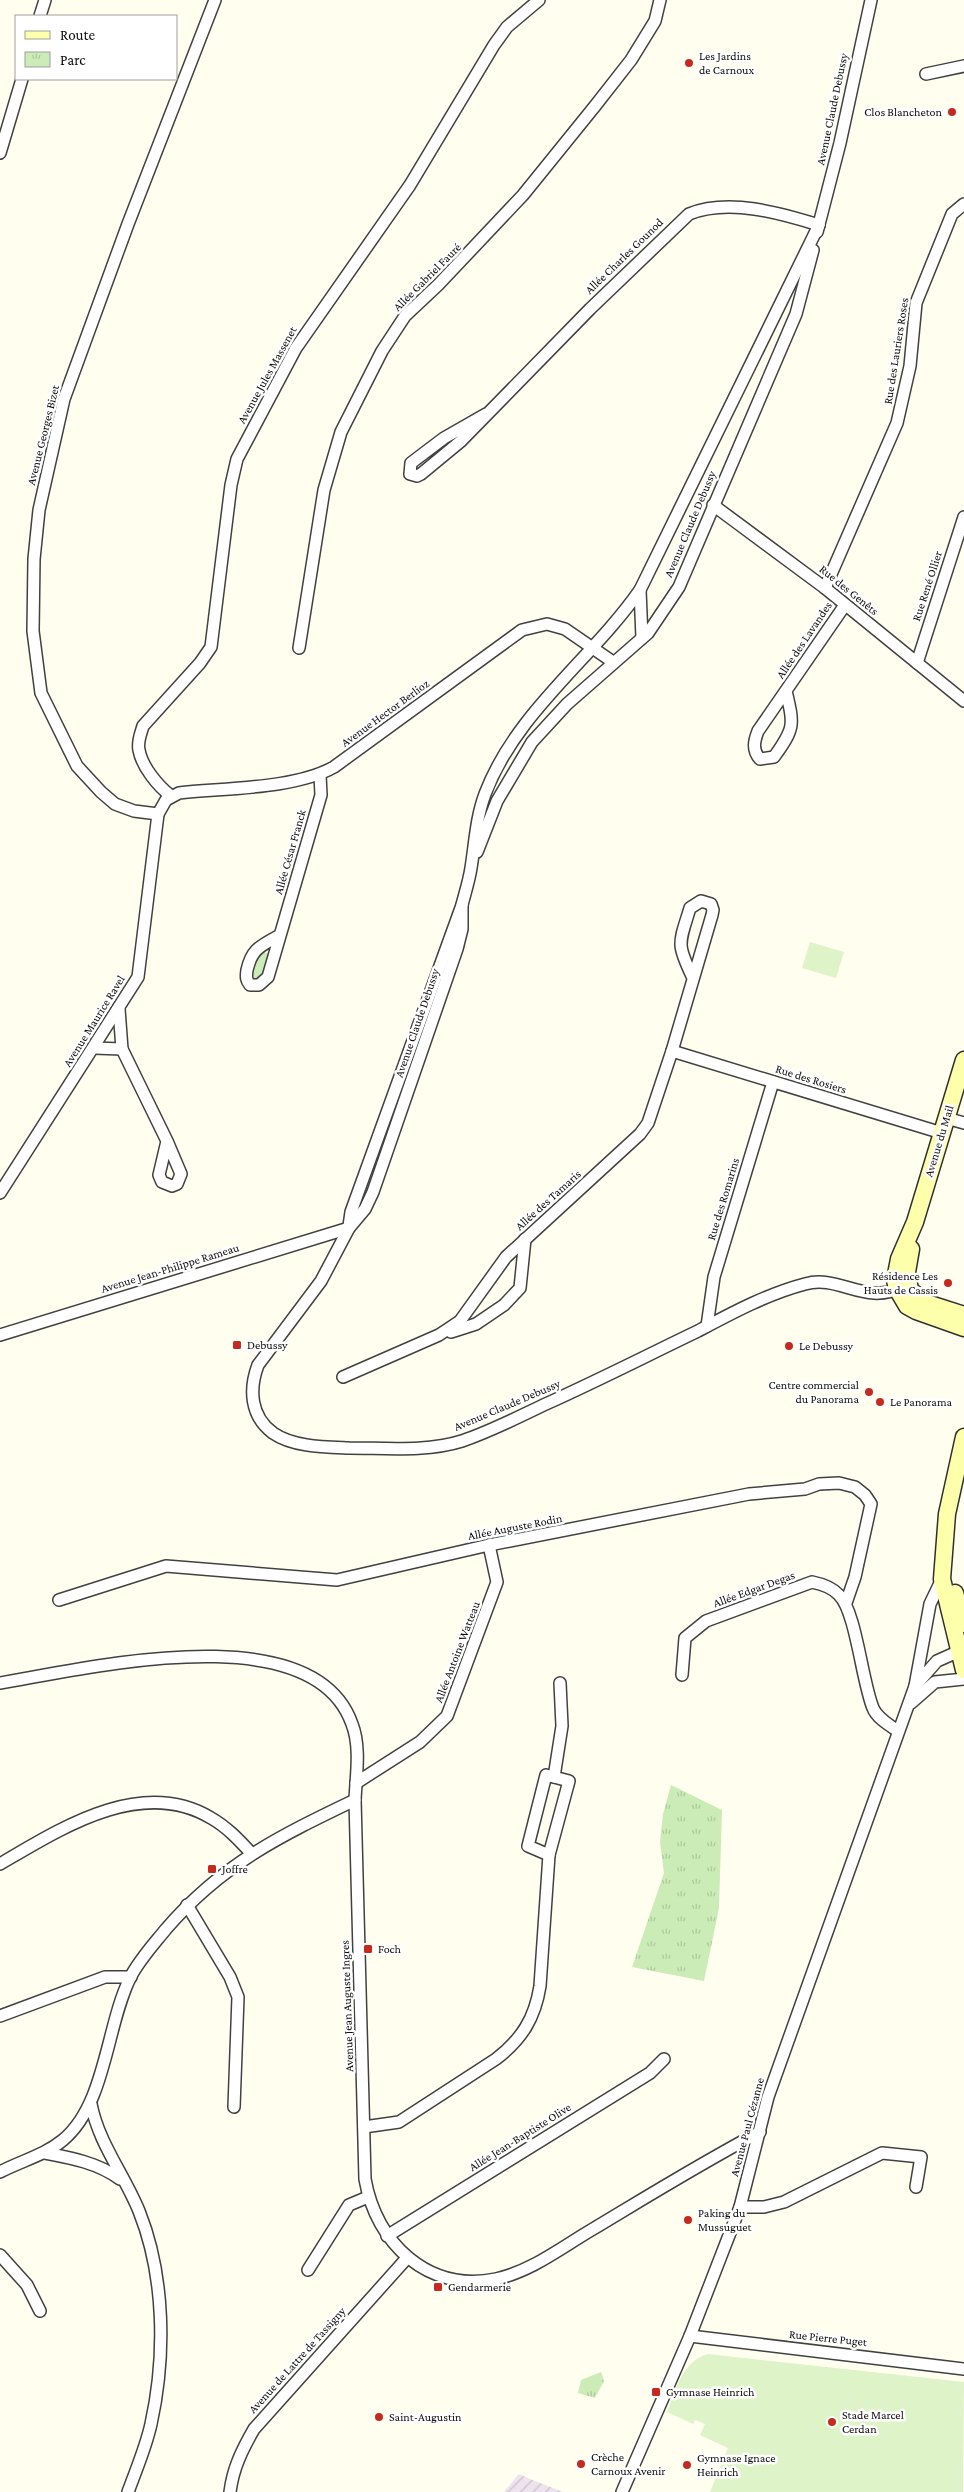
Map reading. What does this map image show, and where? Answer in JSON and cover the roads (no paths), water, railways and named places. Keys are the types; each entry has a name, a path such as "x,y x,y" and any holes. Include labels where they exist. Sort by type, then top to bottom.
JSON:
{"main road":[{"name":"Avenue du Mail","path":"902,1287 895,1272 915,1222 964,1060"},
{"path":"902,1287 920,1300 964,1315"},
{"path":"902,1287 903,1301 916,1311 964,1328"},
{"path":"964,1437 946,1514 945,1558 942,1579 961,1650 964,1670"},
{"path":"945,1558 964,1624"}],"street":[{"path":"40,15 45,0"},
{"name":"Avenue Georges Bizet","path":"158,814 134,811 115,804 100,792 77,766 41,693 33,631 34,559 39,510 64,400 128,224 215,0"},
{"name":"Avenue Jules Massenet","path":"171,796 161,788 145,764 139,750 139,737 143,726 200,663 211,647 231,485 238,459 296,348 410,185 494,45 507,27 539,0"},
{"name":"Allée Gabriel Fauré","path":"299,648 324,490 341,432 382,351 405,316 438,285 523,195 596,106 631,60 655,21 660,0"},
{"name":"Avenue Claude Debussy","path":"471,869 497,801 532,742 567,704 648,633 679,587 798,310 840,144 871,0"},
{"path":"926,74 964,66"},
{"path":"0,153 22,80"},
{"name":"Rue des Lauriers Roses","path":"825,588 897,422 910,366 916,303 952,214 964,204"},
{"name":"Allée Charles Gounod","path":"486,414 444,438 412,463 410,474 417,476 421,474 461,441 590,309 689,214 718,207 774,212 819,225"},
{"name":"Avenue Claude Debussy","path":"819,225 780,309 640,590 622,616 526,720 500,762 485,794 478,818 471,869 462,905 358,1194 348,1228 320,1281 258,1365 252,1381 255,1410 263,1424 280,1438 302,1444 352,1448 402,1448 461,1442 626,1367 762,1299 807,1283 828,1283 878,1294 889,1294 902,1287"},
{"path":"780,309 790,301 798,310"},
{"name":"Rue des Genêts","path":"713,505 825,588 964,701"},
{"name":"Rue René Ollier","path":"916,663 964,517"},
{"path":"640,590 642,638"},
{"name":"Allée des Lavandes","path":"786,691 792,717 792,730 774,757 760,758 755,754 755,740 786,691 845,605"},
{"name":"Avenue Hector Berlioz","path":"171,796 179,793 295,781 320,775 334,767 522,630 547,624 565,629 613,662"},
{"name":"Allée César Franck","path":"280,935 321,795 320,775"},
{"path":"158,814 171,796"},
{"name":"Avenue Maurice Ravel","path":"0,1193 138,977 158,814"},
{"name":"Allée des Tamaris","path":"343,1376 439,1335 460,1321 506,1257 640,1134 648,1123 672,1051 713,910 711,904 701,900 690,908 680,945 680,952 693,978"},
{"path":"119,1009 122,1049 167,1141"},
{"path":"94,1048 122,1049"},
{"name":"Rue des Rosiers","path":"672,1051 773,1082 944,1125 964,1123"},
{"name":"Rue des Romarins","path":"707,1326 714,1278 773,1082"},
{"name":"Avenue Jean-Philippe Rameau","path":"0,1335 348,1228"},
{"path":"439,1335 476,1324 504,1305 520,1288 525,1239"},
{"name":"Allée Auguste Rodin","path":"59,1600 166,1566 337,1580 489,1545 749,1494 839,1483 855,1487 865,1495 871,1504 855,1576 846,1603"},
{"name":"Allée Antoine Watteau","path":"356,1783 420,1742 447,1716 497,1582 489,1545"},
{"name":"Avenue Paul Cézanne","path":"622,2492 690,2336 740,2207 772,2083 915,1686 930,1604 942,1579"},
{"name":"Allée Edgar Degas","path":"682,1675 685,1638 706,1621 812,1582 833,1590 846,1603"},
{"path":"846,1603 873,1708 886,1723 898,1731"},
{"name":"Avenue Paul Cézanne","path":"915,1686 937,1662 961,1650"},
{"name":"Avenue Jean Auguste Ingres","path":"0,1683 130,1660 188,1656 224,1656 254,1660 296,1670 321,1684 346,1709 353,1725 356,1746 355,1800 366,2179 368,2197 374,2212 387,2236 407,2258 426,2269 455,2280 477,2282 519,2272 695,2167 760,2132"},
{"name":"Avenue Paul Cézanne","path":"906,1708 935,1682 964,1679"},
{"path":"554,1777 562,1726 560,1683"},
{"path":"364,2126 399,2122 496,2059 522,2036 533,2015 540,1986 549,1856 569,1781 546,1774 528,1846 549,1856"},
{"path":"0,2172 17,2163 45,2153 64,2140 80,2123 91,2104 115,2018 131,1977 149,1950 187,1905 220,1875 251,1853 280,1836 355,1800"},
{"path":"0,1864 91,1814 121,1806 150,1803 182,1806 210,1817 233,1834 251,1853"},
{"path":"187,1905 230,1977 238,1997 234,2107"},
{"path":"0,2016 106,1977 131,1977"},
{"name":"Allée Jean-Baptiste Olive","path":"387,2236 650,2073 664,2059"},
{"path":"91,2104 98,2133 139,2212 152,2250 161,2327 151,2425 128,2492"},
{"path":"45,2153 90,2163 108,2171 123,2181"},
{"path":"740,2207 764,2207 784,2202 882,2153 921,2156 916,2187"},
{"path":"308,2270 366,2179"},
{"path":"349,2205 368,2197"},
{"path":"0,2254 27,2285 40,2311"},
{"name":"Avenue de Lattre de Tassigny","path":"230,2492 232,2477 240,2453 254,2430 407,2258"},
{"name":"Rue Pierre Puget","path":"690,2336 964,2369"}],"place":[{"name":"Les Jardins de Carnoux","path":"689,63"},
{"name":"Clos Blancheton","path":"952,112"},
{"name":"Résidence Les Hauts de Cassis","path":"948,1283"},
{"name":"Debussy","path":"237,1345"},
{"name":"Le Debussy","path":"789,1346"},
{"name":"Centre commercial du Panorama","path":"869,1392"},
{"name":"Le Panorama","path":"880,1402"},
{"name":"Joffre","path":"212,1869"},
{"name":"Foch","path":"368,1949"},
{"name":"Paking du Mussuguet","path":"688,2220"},
{"name":"Gendarmerie","path":"438,2287"},
{"name":"Gymnase Heinrich","path":"656,2392"},
{"name":"Saint-Augustin","path":"379,2417"},
{"name":"Stade Marcel Cerdan","path":"832,2422"},
{"name":"Crèche Carnoux Avenir","path":"581,2464"},
{"name":"Gymnase Ignace Heinrich","path":"687,2465"}]}
